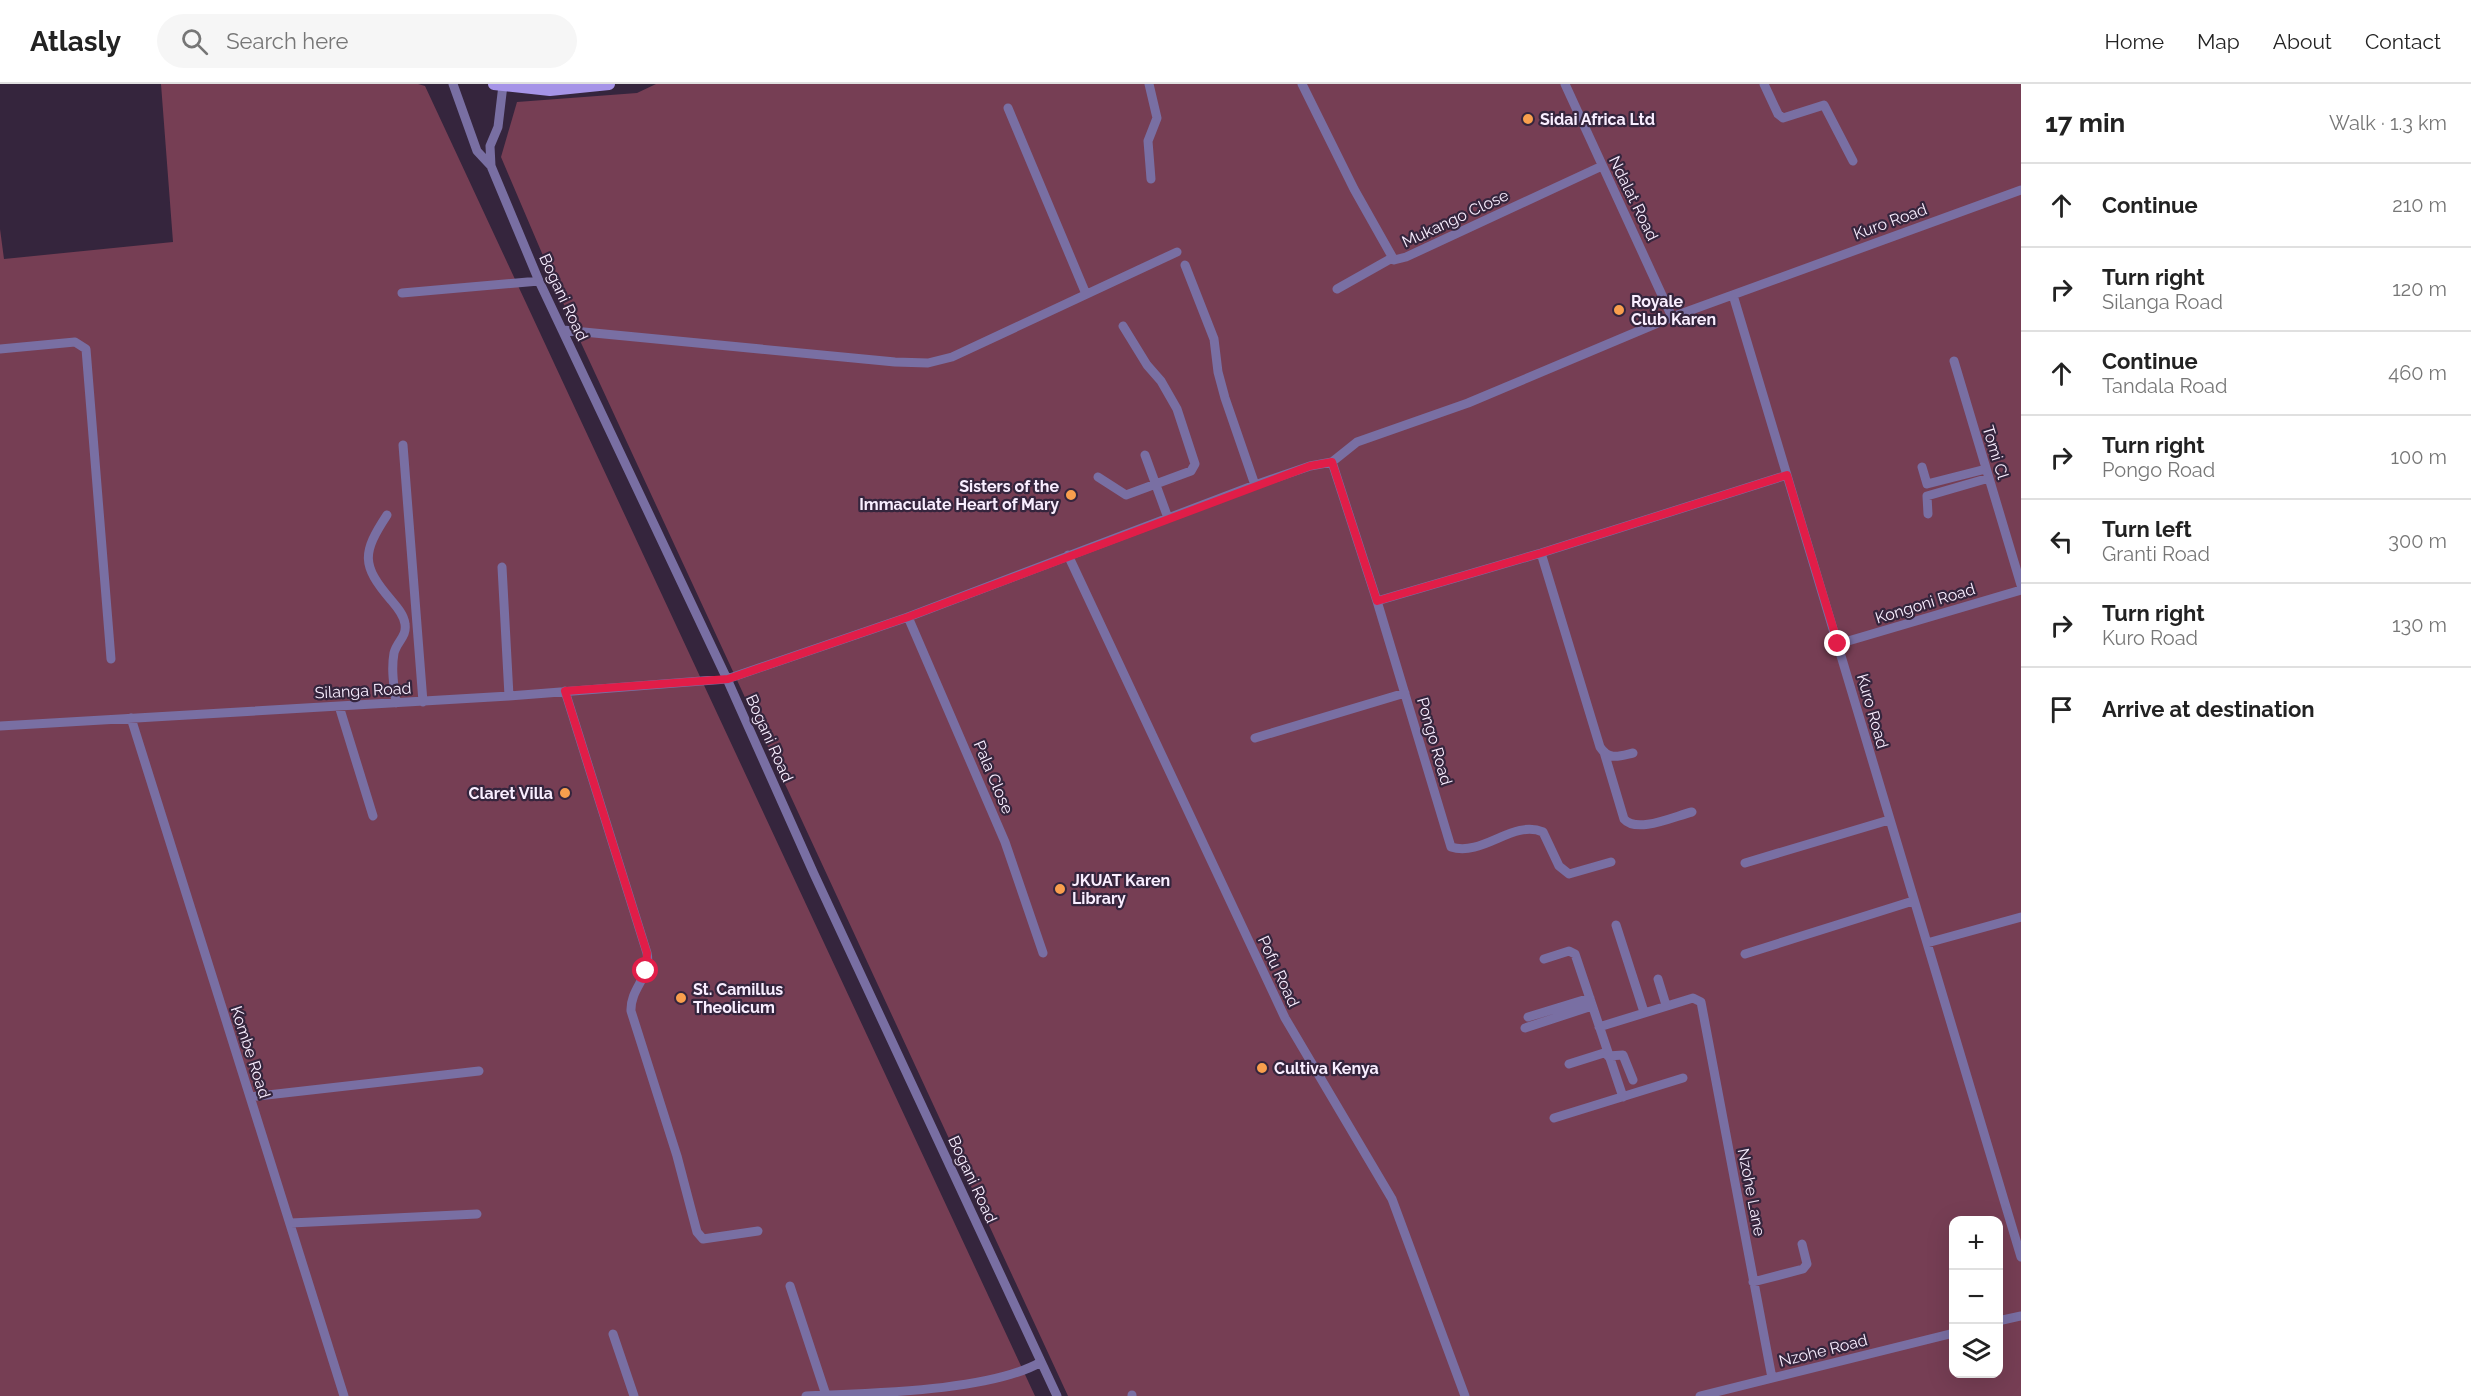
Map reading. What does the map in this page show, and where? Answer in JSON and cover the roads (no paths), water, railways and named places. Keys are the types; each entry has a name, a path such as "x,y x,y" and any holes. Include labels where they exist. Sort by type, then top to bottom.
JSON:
{"street":[{"path":"453,84 477,151 491,166"},
{"path":"499,85 550,90 609,84"},
{"path":"1149,84 1157,118 1148,141 1151,179"},
{"name":"Ndalat Road","path":"1565,84 1602,166 1677,316"},
{"path":"1764,84 1778,114 1783,118 1824,105 1853,161"},
{"name":"Bogani Road","path":"499,85 498,127 490,146 491,166 539,281 728,679 824,896 1057,1396"},
{"name":"Mukango Close","path":"1303,85 1354,189 1392,258 1397,260 1602,166"},
{"path":"1008,108 1086,294"},
{"name":"Kuro Road","path":"2021,190 1733,295 2021,1257"},
{"path":"563,330 928,363 952,357 1177,252"},
{"path":"1337,289 1392,258"},
{"path":"1185,265 1214,339 1218,372 1225,398 1255,485"},
{"path":"402,293 539,281"},
{"path":"1332,462 1353,444 1468,403 1733,295"},
{"path":"1098,477 1126,495 1191,471 1195,464 1176,409 1161,381 1147,365 1124,326"},
{"path":"0,349 75,342 86,349 111,659"},
{"name":"Tomi Cl","path":"1954,361 2021,585"},
{"path":"403,445 423,702"},
{"path":"1145,455 1168,518"},
{"name":"Silanga Road","path":"0,726 423,702 728,679 908,617 1255,485 1310,466 1332,462"},
{"name":"Pongo Road","path":"1332,462 1377,601 1451,847 1467,849 1530,828 1543,832 1559,866 1569,874 1611,862"},
{"path":"1922,466 1927,484 1987,473"},
{"path":"1928,514 1927,496 1987,473"},
{"path":"1377,601 1541,553 1787,475"},
{"path":"387,515 370,540 368,563 372,576 399,609 405,621 405,634 395,649 391,670 396,703"},
{"path":"1541,553 1624,819 1629,824 1639,826 1692,812"},
{"name":"Pofu Road","path":"1068,555 1285,1018 1392,1199 1466,1396"},
{"path":"502,567 509,696"},
{"name":"Kongoni Road","path":"1838,644 2021,590"},
{"name":"Pala Close","path":"908,617 1005,842 1043,953"},
{"path":"565,691 647,953 646,971 632,995 631,1011 677,1156 697,1232 703,1239 758,1231"},
{"path":"1255,738 1405,693"},
{"path":"339,706 373,816"},
{"name":"Kombe Road","path":"132,718 159,814 291,1223 344,1396"},
{"path":"1604,752 1613,757 1633,753"},
{"path":"1745,863 1889,820"},
{"path":"1745,954 1913,901"},
{"path":"1927,943 2021,917"},
{"path":"1616,925 1644,1012"},
{"path":"1544,959 1572,951 1623,1097"},
{"path":"1599,1027 1666,1005 1658,979"},
{"name":"Nzohe Lane","path":"1666,1005 1693,998 1701,1002 1704,1012 1772,1378"},
{"path":"1528,1017 1591,1002"},
{"path":"1524,1028 1591,1002"},
{"path":"1569,1064 1607,1054 1623,1055 1633,1080"},
{"path":"250,1097 479,1071"},
{"path":"1554,1118 1683,1078"},
{"path":"291,1223 477,1214"},
{"path":"1753,1282 1803,1269 1807,1264 1802,1244"},
{"path":"790,1286 826,1395"},
{"path":"2003,1321 2021,1316"},
{"path":"613,1334 634,1396"},
{"name":"Nzohe Road","path":"1700,1396 1949,1334"},
{"path":"806,1396 936,1387 1005,1378 1041,1362"}],"place":[{"name":"Sidai Africa Ltd","path":"1528,119"},
{"name":"Royale Club Karen","path":"1619,310"},
{"name":"Sisters of the Immaculate Heart of Mary","path":"1071,495"},
{"name":"Claret Villa","path":"565,793"},
{"name":"JKUAT Karen Library","path":"1060,889"},
{"name":"St. Camillus Theolicum","path":"681,998"},
{"name":"Cultiva Kenya","path":"1262,1068"}]}
